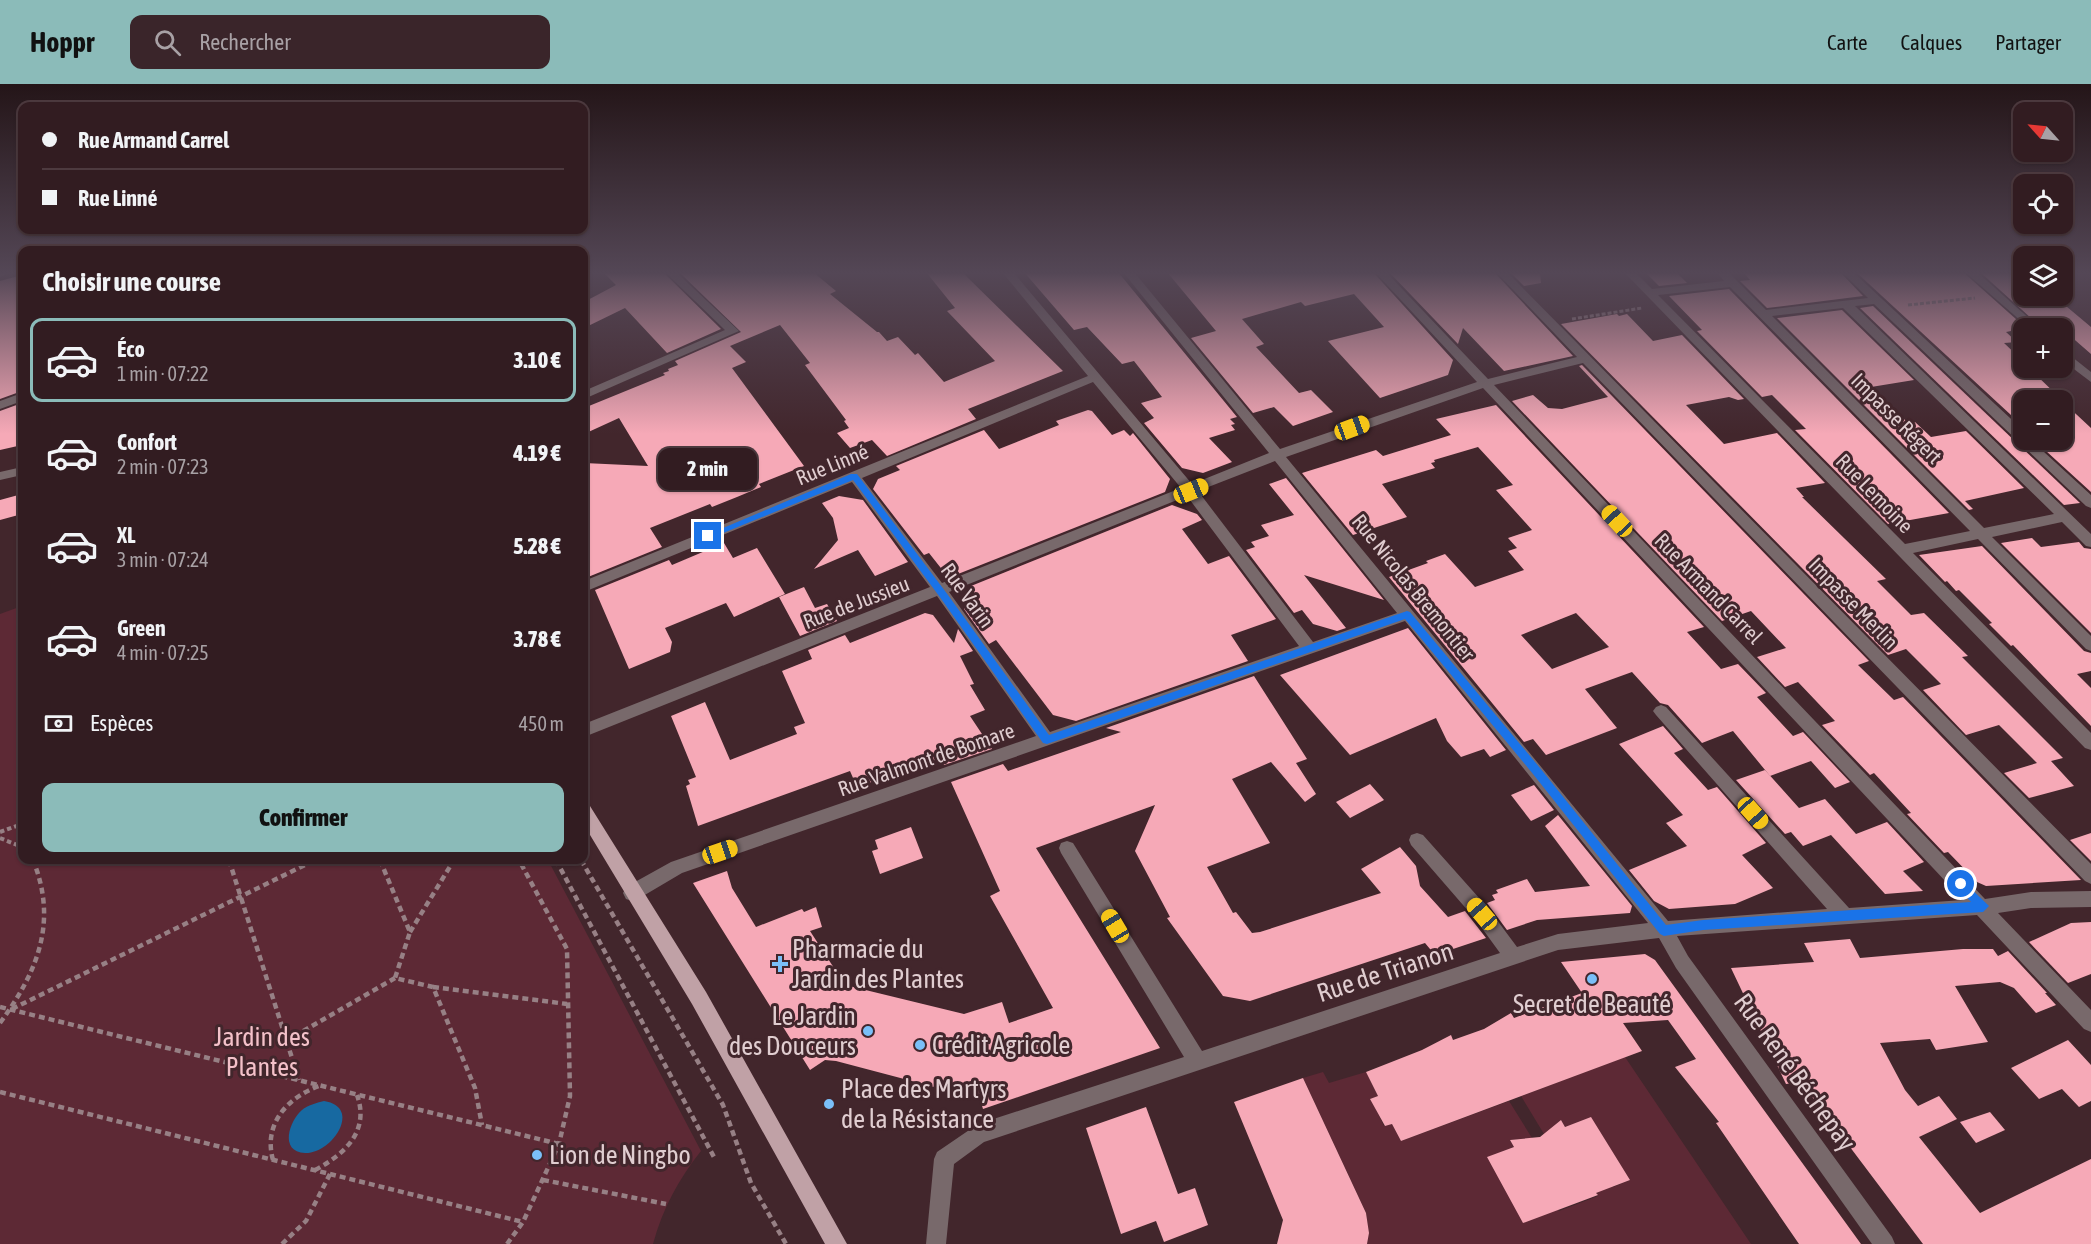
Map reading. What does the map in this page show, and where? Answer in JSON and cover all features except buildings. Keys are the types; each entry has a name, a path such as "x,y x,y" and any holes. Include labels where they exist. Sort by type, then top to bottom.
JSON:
{"main road":[{"path":"588,818 632,893 686,977 837,1244"}],"street":[{"path":"588,393 733,331 728,326"},
{"path":"1052,326 1191,491 1309,648"},
{"name":"Rue Nicolas Bremontier","path":"1172,326 1664,930"},
{"name":"Rue Armand Carrel","path":"1432,326 1983,906 2091,1023"},
{"name":"Impasse Merlin","path":"1554,326 2091,876"},
{"name":"Rue Lemoine","path":"1683,326 2091,743"},
{"name":"Impasse Régert","path":"1776,326 2091,645"},
{"path":"1869,326 2091,542"},
{"path":"1904,326 2013,429"},
{"path":"1486,383 1586,359"},
{"path":"2073,362 2091,378"},
{"name":"Rue Linné","path":"588,585 1095,377"},
{"name":"Rue de Jussieu","path":"588,729 1277,455 1486,383"},
{"path":"0,405 18,398"},
{"path":"2036,450 2091,503"},
{"path":"0,476 18,472"},
{"name":"Rue Varin","path":"854,476 1047,740"},
{"path":"1902,550 1980,532 2064,517"},
{"name":"Rue Valmont de Bomare","path":"632,893 677,867 1407,615"},
{"path":"1661,711 1845,916"},
{"path":"1417,840 1482,914 1513,956"},
{"path":"1067,848 1197,1061"},
{"name":"Rue de Trianon","path":"936,1244 944,1159 978,1134 1558,942 1703,925 1983,906 2031,900 2091,899"},
{"name":"Rue René Béchepay","path":"1664,930 1682,962 1885,1244"}],"path":[{"path":"0,832 18,825"},
{"path":"0,838 18,845"},
{"path":"0,1023 11,1010 28,979 44,940 47,900 44,885 35,864"},
{"path":"230,864 299,1080"},
{"path":"11,1010 307,864"},
{"path":"382,864 411,932"},
{"path":"286,1041 395,978 411,932 452,864"},
{"path":"507,1244 523,1222 559,1144 570,1096 567,949 521,864"},
{"path":"558,864 715,1159"},
{"path":"583,864 723,1105 751,1183 786,1244"},
{"path":"395,978 433,987 567,1004"},
{"path":"433,987 475,1088 482,1125"},
{"path":"0,1007 559,1144"},
{"path":"273,1160 268,1150 271,1130 280,1113 294,1098 310,1088 320,1086"},
{"path":"0,1092 523,1222"},
{"path":"314,1170 330,1164 348,1147 357,1132 362,1116 361,1102 357,1094"},
{"path":"282,1244 306,1221 330,1174"},
{"path":"543,1180 666,1204"}],"green space":[{"name":"Jardin des Plantes","path":"18,607 18,864 550,864 701,1151 672,1195 661,1218 653,1244 0,1244 0,614"},
{"path":"1625,1057 1751,1244 1367,1244 1369,1233 1366,1213 1303,1078 1323,1072 1329,1083 1366,1072 1378,1096 1371,1099 1384,1126 1392,1124 1401,1141 1509,1101 1532,1138 1510,1140 1514,1147 1488,1157 1554,1202 1559,1211 1598,1196 1592,1187 1609,1181 1613,1187 1630,1180 1591,1118 1565,1127 1561,1120 1544,1134 1521,1096"}],"water":[{"path":"324,1101 335,1105 341,1112 342,1120 339,1130 325,1146 315,1151 305,1153 297,1151 289,1142 293,1121 304,1108"}],"place":[{"name":"Pharmacie du Jardin des Plantes","path":"780,964"},
{"name":"Secret de Beauté","path":"1592,979"},
{"name":"Le Jardin des Douceurs","path":"868,1031"},
{"name":"Crédit Agricole","path":"920,1045"},
{"name":"Place des Martyrs de la Résistance","path":"829,1104"},
{"name":"Lion de Ningbo","path":"537,1155"}],"route":[{"path":"708,536 854,476 945,597 1047,740 1407,615 1537,771 1664,930 1703,925 1983,906 1961,884"}]}
